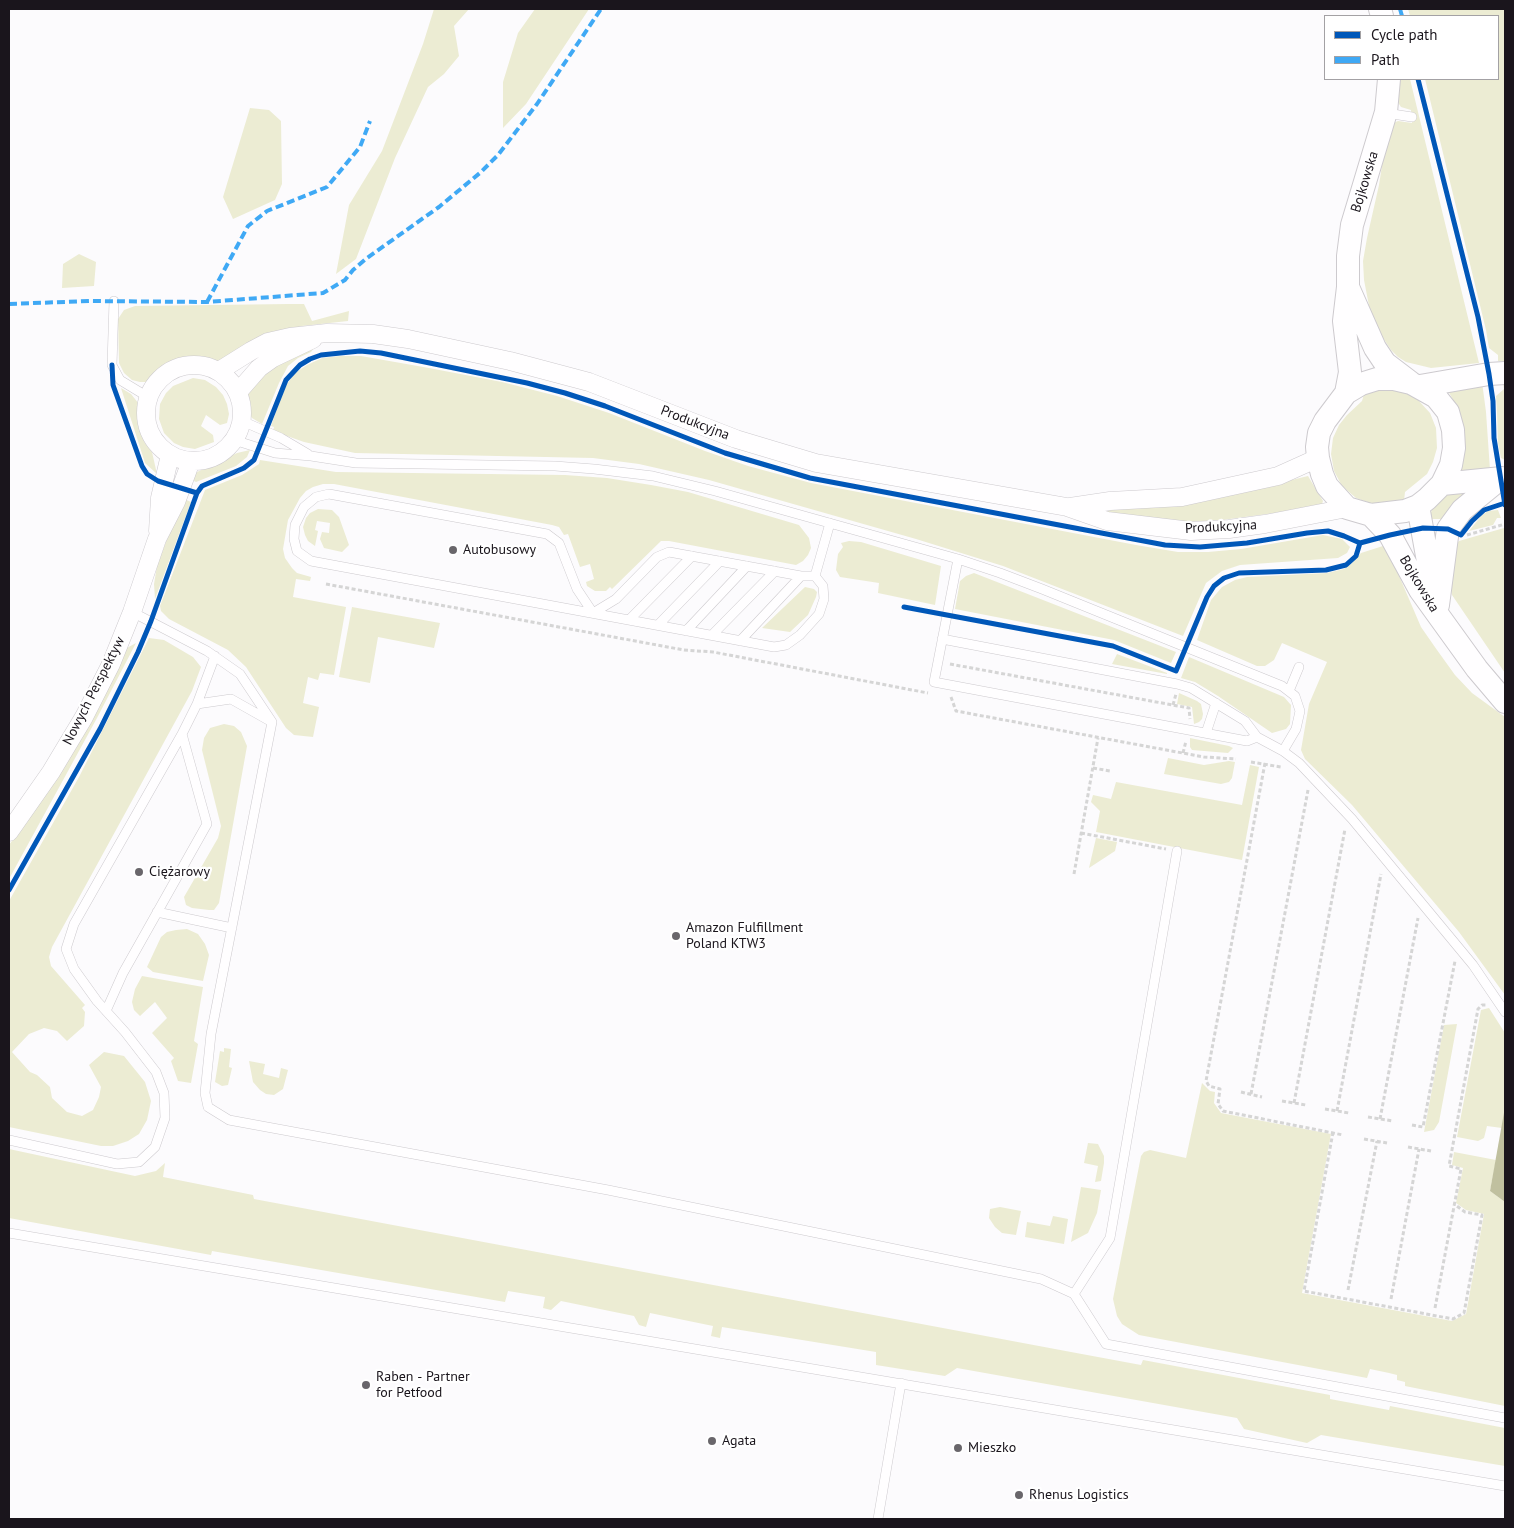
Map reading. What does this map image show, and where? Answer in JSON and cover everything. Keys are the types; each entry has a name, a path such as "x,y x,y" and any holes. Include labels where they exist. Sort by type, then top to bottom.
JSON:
{"street":[{"name":"Bojkowska","path":"1346,393 1350,372 1344,321 1352,225 1386,112 1389,80"},
{"name":"Bojkowska","path":"1348,287 1375,348 1385,363 1415,384"},
{"name":"Produkcyjna","path":"238,392 259,368 273,358 327,333"},
{"name":"Produkcyjna","path":"219,371 268,342 290,337 327,333 373,334 408,339 510,361 589,382 736,439 816,463 1067,508 1107,521 1191,531 1265,524 1347,508"},
{"path":"200,365 219,371 238,392 242,403 242,421 239,432 226,449 213,458 191,462 170,456 156,443 148,429 146,413 148,397 156,383 168,372 184,366 200,365"},
{"path":"1415,384 1505,373"},
{"path":"1377,379 1394,379 1415,384 1436,397 1448,412 1453,430 1454,448 1451,465 1442,484 1436,492 1418,506 1405,511 1372,515 1347,508 1327,486 1322,474 1318,458 1319,433 1333,408 1346,393 1361,384 1377,379"},
{"name":"Nowych Perspektyw","path":"158,539 160,498 170,456"},
{"name":"Produkcyjna","path":"1067,508 1110,501 1182,497 1278,476 1318,458"},
{"name":"Nowych Perspektyw","path":"9,832 51,772 84,717 111,664 158,539 176,502 191,462"},
{"path":"1442,484 1503,478"},
{"path":"1438,605 1448,529 1462,510 1503,478"},
{"name":"Bojkowska","path":"1418,506 1432,584 1448,630"},
{"name":"Bojkowska","path":"1372,515 1390,535 1420,590 1448,630 1505,702"}],"lane":[{"path":"1386,112 1412,117"},
{"path":"114,301 112,365 120,380 148,397"},
{"path":"242,421 280,438 311,456"},
{"path":"234,440 275,453 379,464 555,466 632,472 714,491 958,559 1042,589 1282,686 1295,696 1300,711 1296,728 1283,751"},
{"path":"593,613 577,589 559,543 547,534 329,494 316,497 304,507 294,525 294,539 297,551 311,561 774,647 786,645 800,635 819,614 824,599 823,586 815,576"},
{"path":"815,576 830,523"},
{"path":"593,613 616,599 657,556 669,552 801,576 815,576"},
{"path":"629,620 692,556"},
{"path":"958,559 934,682 1247,741 1257,737"},
{"path":"658,626 720,561"},
{"path":"686,631 747,566"},
{"path":"712,635 775,571"},
{"path":"740,641 801,576"},
{"path":"132,612 215,656 240,674 272,722 211,1034 205,1093 208,1107 229,1120 608,1190 1041,1279 1074,1294 1106,1344 1505,1418"},
{"path":"942,639 1165,681 1191,688 1245,721 1257,737 1283,751 1299,763 1352,819 1473,965 1505,1012"},
{"path":"9,1140 116,1164 139,1162 155,1147 165,1118 164,1093 156,1072 125,1032 97,1001 74,969 66,949 74,924 182,734 197,704 215,656"},
{"path":"1289,691 1299,668"},
{"path":"197,704 231,699 272,722"},
{"path":"1206,733 1216,703"},
{"path":"106,1011 123,973 207,824 182,734"},
{"path":"1074,1294 1110,1238 1177,852"},
{"path":"157,912 232,928"},
{"path":"9,1233 1505,1486"},
{"path":"878,1519 901,1384"}],"path":[{"path":"1461,535 1469,535 1505,524"},
{"path":"1461,535 1466,528"},
{"path":"326,584 665,647 713,652 934,694"},
{"path":"950,664 1189,708 1190,723"},
{"path":"1173,705 1176,692"},
{"path":"944,696 952,698 956,712 1204,757 1236,759"},
{"path":"1074,874 1098,738"},
{"path":"1183,752 1187,738"},
{"path":"1250,762 1282,767"},
{"path":"1265,764 1206,1081 1209,1086 1220,1089 1218,1104 1223,1111 1343,1135"},
{"path":"1092,768 1110,771"},
{"path":"1251,1094 1308,789"},
{"path":"1294,1103 1345,828"},
{"path":"1081,833 1177,852"},
{"path":"1337,1111 1382,872"},
{"path":"1380,1119 1418,916"},
{"path":"1412,1125 1423,1127 1455,959"},
{"path":"1434,1308 1461,1169 1449,1166 1478,1009 1482,1005 1488,1005 1492,1009"},
{"path":"1241,1092 1262,1097"},
{"path":"1282,1101 1306,1105"},
{"path":"1325,1109 1349,1113"},
{"path":"1368,1117 1392,1121"},
{"path":"1333,1132 1304,1291 1453,1319 1464,1313 1482,1214 1465,1212 1454,1204"},
{"path":"1364,1139 1387,1143"},
{"path":"1348,1290 1376,1141"},
{"path":"1408,1147 1431,1151"},
{"path":"1391,1299 1419,1149"}],"shaded area":[{"path":"434,9 469,9 454,26 459,56 444,74 428,87 395,158 356,259 336,274 349,205 382,151 423,44"},
{"path":"535,9 589,9 526,104 503,128 503,82 518,33"},
{"path":"1408,9 1505,9 1505,361 1498,361 1498,355 1489,348 1425,80 1499,80 1499,15 1410,15"},
{"path":"1396,80 1410,80 1479,363 1431,368 1406,362 1391,350 1370,311 1364,280 1363,261 1385,146 1391,124 1398,121 1412,123 1411,110 1401,107 1397,101"},
{"path":"250,108 269,110 281,121 282,184 275,200 233,219 223,197"},
{"path":"79,254 96,262 94,286 62,288 63,264"},
{"path":"304,304 312,321 349,311 348,321 302,326 250,344 219,363 210,365 201,362 185,362 167,367 148,382 132,380 124,373 119,363 118,319 124,310 135,306"},
{"path":"315,347 311,352 298,358 288,366 262,424 252,418 247,410 246,400 251,385 262,372"},
{"path":"361,356 429,368 502,382 557,396 609,413 748,466 811,483 1136,545 1178,552 1208,552 1241,549 1323,535 1342,539 1350,547 1347,553 1338,558 1240,565 1222,571 1206,583 1183,636 1003,566 709,480 639,464 593,458 355,453 304,442 273,431 274,427 271,426 279,403 287,384 295,373 322,358"},
{"path":"193,378 205,380 216,387 223,395 229,414 227,423 220,425 206,415 201,426 213,435 214,442 195,449 174,443 164,433 159,419 160,404 166,393 173,386"},
{"path":"1482,382 1490,470 1455,476 1457,407 1446,387"},
{"path":"1503,383 1505,383 1505,460 1501,458 1498,443 1496,396 1504,389"},
{"path":"121,388 131,394 139,404 137,414 139,429 145,443 152,452 157,474 145,463"},
{"path":"1394,388 1407,393 1419,401 1430,413 1436,428 1437,448 1427,474 1405,492 1404,501 1373,504 1356,498 1342,486 1334,471 1331,454 1333,438 1339,425 1362,401 1365,391"},
{"path":"250,450 247,457 236,466 196,482 190,479 195,473 237,453"},
{"path":"260,460 336,472 565,475 607,478 651,485 688,492 799,525 809,538 811,548 803,561 796,565 661,541 612,589 610,587 606,591 595,591 587,586 586,582 594,579 590,564 580,567 568,534 564,535 559,527 334,484 323,484 313,487 300,498 288,520 283,549 285,558 297,573 311,577 310,581 296,579 293,597 346,607 334,675 320,673 318,680 308,677 303,703 319,707 313,737 294,735 286,728 246,667 228,650 169,619 161,611 160,606 205,490 242,475 259,464"},
{"path":"1308,476 1323,501 1322,504 1222,520 1185,522 1103,512 1103,509 1209,500"},
{"path":"1480,483 1445,519 1429,519 1433,506 1448,488"},
{"path":"182,498 191,502 155,599 154,584 157,566"},
{"path":"318,509 332,510 339,517 349,545 342,552 324,548 320,539 322,532 329,533 330,523 317,521 315,530 318,531 315,546 308,541 303,527 310,513"},
{"path":"1498,510 1501,518 1497,518 1493,525 1469,531 1482,515 1488,511"},
{"path":"1504,528 1505,673 1452,595 1448,579 1455,546 1459,541"},
{"path":"849,541 861,542 941,566 935,605 878,593 879,583 840,577 836,570 838,554 843,547 841,543"},
{"path":"1383,546 1397,571 1421,627 1437,650 1455,675 1472,693 1505,717 1505,995 1459,932 1352,805 1305,759 1301,750 1309,704 1327,662 1282,643 1274,660 1265,666 1257,666 1197,640 1211,600 1222,587 1235,580 1247,577 1327,573 1344,569 1361,553"},
{"path":"974,573 1176,652 1171,663 1114,640 955,609 960,581"},
{"path":"805,587 814,589 817,592 808,615 790,632 762,628"},
{"path":"352,607 440,623 434,648 378,637 370,683 339,677"},
{"path":"149,638 164,640 193,657 201,667 192,691 52,947 49,957 51,966 85,1005 82,1008 85,1012 84,1026 67,1041 57,1031 44,1028 29,1034 12,1052 30,1072 37,1075 50,1087 52,1098 67,1112 82,1116 93,1110 101,1087 89,1065 104,1052 124,1056 145,1082 151,1101 147,1120 139,1134 128,1141 113,1146 101,1146 9,1127 9,901 79,777"},
{"path":"136,643 9,879 9,845 41,800 125,649"},
{"path":"1117,654 1167,673 1167,674 1112,664"},
{"path":"1189,657 1284,697 1291,705 1290,724 1286,729 1272,733 1195,682 1181,678"},
{"path":"1179,693 1201,704 1203,714 1199,722 1194,724 1192,707 1177,704"},
{"path":"224,724 234,726 241,732 247,746 219,903 214,910 192,908 186,905 184,897 218,838 221,826 202,750 204,738 210,728"},
{"path":"1190,738 1233,748 1228,753 1192,750"},
{"path":"1168,758 1204,765 1229,761 1235,762 1232,778 1229,782 1221,784 1164,774"},
{"path":"1250,765 1259,767 1242,860 1096,832 1100,811 1091,802 1093,795 1111,799 1116,782 1242,805"},
{"path":"1096,838 1117,842 1115,851 1089,868"},
{"path":"187,929 198,934 205,944 209,955 203,981 153,972 147,967 161,937 167,932"},
{"path":"142,976 203,987 194,1041 198,1044 191,1083 178,1081 171,1061 174,1058 152,1033 167,1018 155,1002 140,1016 134,1010 132,1002 135,989"},
{"path":"1489,1008 1505,1033 1505,1107 1502,1128 1487,1126 1484,1138 1478,1141 1457,1137 1481,1010"},
{"path":"1457,1024 1439,1122 1434,1130 1424,1132 1444,1025"},
{"path":"224,1048 231,1049 229,1067 232,1068 228,1085 222,1086 215,1082 220,1051 224,1052"},
{"path":"249,1061 265,1064 263,1074 279,1078 281,1068 288,1070 283,1089 274,1095 266,1094 260,1090 253,1082"},
{"path":"1202,1083 1210,1091 1215,1092 1214,1103 1221,1113 1331,1134 1302,1293 1452,1321 1466,1314 1484,1214 1466,1210 1456,1203 1463,1168 1452,1165 1454,1152 1496,1160 1490,1191 1505,1202 1505,1406 1405,1386 1405,1382 1397,1380 1397,1375 1389,1373 1370,1369 1367,1378 1139,1335 1122,1324 1117,1316 1113,1299 1141,1156 1144,1152 1150,1150 1186,1158"},
{"path":"1505,1107 1505,1202 1490,1191"},
{"path":"1088,1143 1098,1144 1104,1156 1101,1181 1095,1182 1098,1166 1084,1163"},
{"path":"9,1149 135,1176 156,1171 165,1163 163,1177 253,1195 254,1199 1141,1365 1143,1360 1330,1395 1330,1399 1389,1410 1390,1406 1505,1428 1505,1466 1321,1435 1307,1443 1244,1429 1237,1418 957,1368 945,1376 876,1365 876,1352 722,1327 720,1338 711,1336 713,1326 650,1313 646,1327 639,1325 634,1316 561,1301 551,1310 543,1308 545,1297 508,1291 505,1302 212,1251 211,1255 9,1218"},
{"path":"1081,1187 1101,1190 1097,1213 1088,1233 1071,1242"},
{"path":"1000,1207 1021,1211 1016,1235 1002,1233 989,1218 990,1209"},
{"path":"1053,1216 1068,1219 1064,1244 1025,1237 1027,1222 1050,1226"}],"marked path":[{"path":"9,304 89,301 207,302 323,293 345,280 367,258 439,207 481,172 498,155 537,104 601,9"},
{"path":"1400,9 1402,15"},
{"path":"207,302 248,226 267,211 327,187 360,147 370,121"}],"cycle path":[{"path":"1418,80 1478,317 1493,401 1494,438 1505,505"},
{"path":"9,890 100,729 138,652 197,493 202,486 244,468 254,460 286,380 300,365 321,355 360,351 381,353 527,383 605,406 725,453 810,478 1165,545 1200,547 1247,543 1328,531 1360,543 1423,528 1448,529 1461,535 1484,510 1505,503"},
{"path":"112,365 113,385 142,466 147,474 158,481 197,493"},
{"path":"904,607 1113,646 1176,671 1207,597 1214,586 1224,578 1239,573 1326,570 1346,565 1356,556 1360,543"}],"place":[{"name":"Autobusowy","path":"453,550"},
{"name":"Ciężarowy","path":"139,872"},
{"name":"Amazon Fulfillment Poland KTW3","path":"676,936"},
{"name":"Raben - Partner for Petfood","path":"366,1385"},
{"name":"Agata","path":"712,1441"},
{"name":"Mieszko","path":"958,1448"},
{"name":"Rhenus Logistics","path":"1019,1495"}]}
